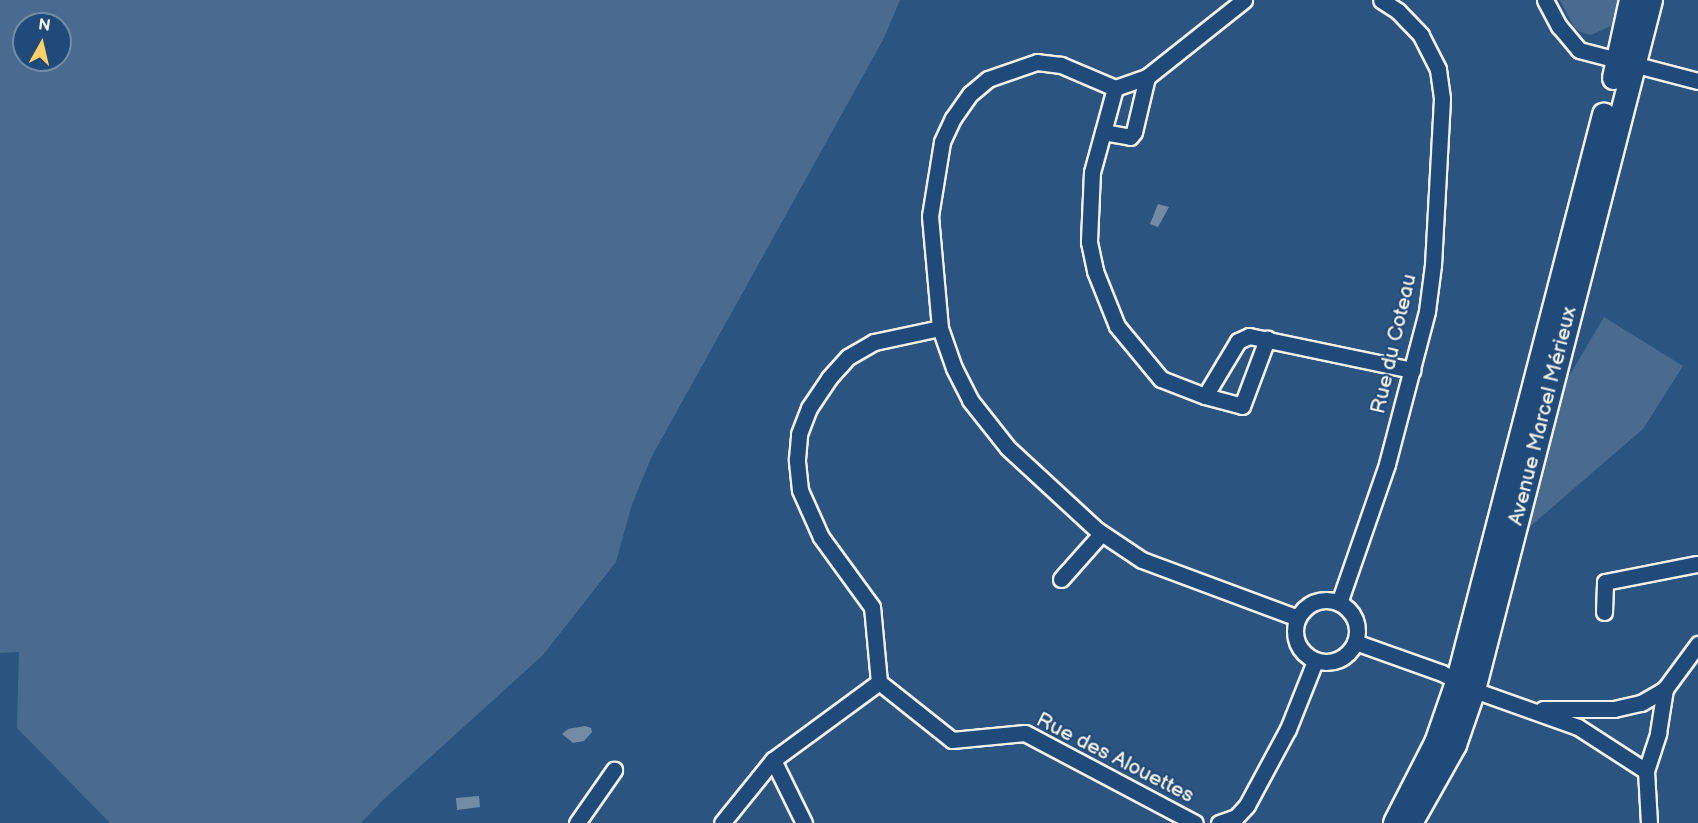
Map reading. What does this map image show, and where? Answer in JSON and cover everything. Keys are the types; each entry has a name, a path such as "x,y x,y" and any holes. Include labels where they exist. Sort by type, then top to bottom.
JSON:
{"main road":[{"name":"Avenue Marcel Mérieux","path":"1626,62 1631,0"},
{"name":"Avenue Marcel Mérieux","path":"1411,823 1455,745 1466,685 1626,62 1651,0"},
{"name":"Avenue Marcel Mérieux","path":"1395,823 1466,685"}],"street":[{"path":"1244,0 1147,77 1115,88 1061,65 1037,62 988,79 970,94 953,118 942,142 930,216 940,328 954,368 970,399 1008,448 1101,534 1142,561 1299,618"},
{"name":"Rue du Coteau","path":"1339,603 1378,493 1427,311 1433,265 1442,98 1438,69 1421,35 1398,11 1381,0"},
{"path":"1545,0 1559,26 1579,50 1605,59 1626,62 1698,81"},
{"path":"1103,132 1130,137 1134,132 1147,77"},
{"path":"1115,88 1092,172 1088,213 1089,242 1105,301 1117,326 1161,379 1204,396 1242,406 1267,339"},
{"path":"722,823 773,760 879,682 872,607 821,537 800,490 797,459 799,434 809,408 829,378 848,357 873,342 940,328"},
{"path":"1204,396 1238,341 1249,336 1412,370"},
{"path":"1061,579 1101,534"},
{"path":"1604,612 1605,582 1698,565"},
{"path":"1318,601 1339,603 1354,617 1357,628 1353,649 1340,660 1315,661 1307,656 1296,641 1295,632 1299,618 1308,606 1318,601"},
{"path":"1355,642 1578,727 1646,771"},
{"path":"1525,707 1568,711 1614,709 1641,702 1665,689 1698,644"},
{"path":"1220,823 1236,817 1247,805 1287,729 1315,661"},
{"name":"Rue des Alouettes","path":"879,682 952,740 1024,733 1195,823"},
{"path":"1649,823 1646,771 1658,733 1665,689"},
{"path":"773,760 804,823"},
{"path":"577,823 614,770"}],"shaded area":[{"path":"0,0 900,0 884,38 652,456 632,504 616,562 543,655 383,800 361,823 110,823 17,728 19,652 0,653"},
{"path":"1560,0 1620,0 1611,26 1591,35 1580,32 1574,27"},
{"path":"1158,204 1169,207 1158,227 1150,224"},
{"path":"1604,317 1683,366 1643,429 1526,530 1568,378"},
{"path":"585,726 591,728 592,732 584,741 573,743 562,734 568,729"},
{"path":"479,796 480,807 457,810 456,798"}]}
